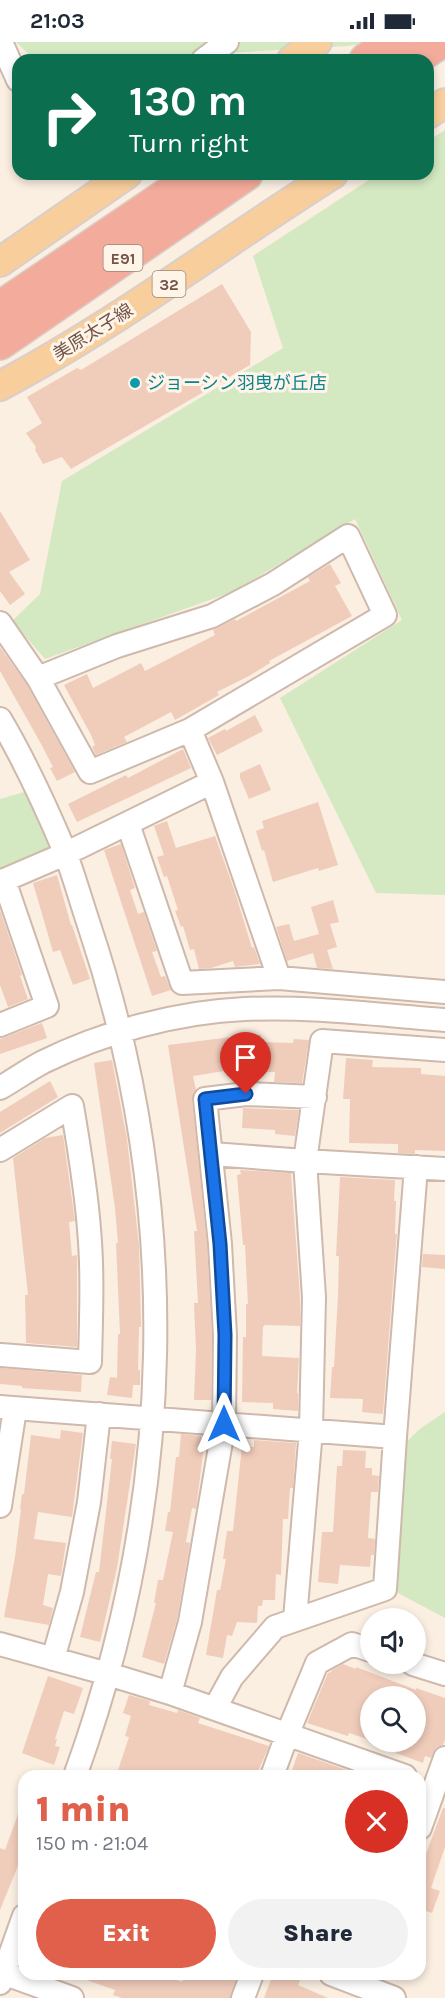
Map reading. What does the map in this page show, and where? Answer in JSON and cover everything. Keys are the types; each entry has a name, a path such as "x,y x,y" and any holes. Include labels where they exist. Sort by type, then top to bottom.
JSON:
{"highway":[{"path":"375,54 393,42"},
{"path":"422,54 440,42"},
{"name":"E91","path":"0,308 189,180"},
{"name":"E91","path":"0,343 237,180"}],"main road":[{"path":"300,54 317,42"},
{"path":"0,262 118,180"},
{"name":"美原太子線","path":"0,386 34,368 147,298 323,180"}],"street":[{"path":"1,42 12,67"},
{"path":"210,54 227,42"},
{"path":"0,623 38,678 90,771 190,730 385,615 348,536 273,584 212,616 117,646 38,678"},
{"path":"0,719 31,777 65,854 105,974 132,1082 148,1187 157,1323 153,1418 143,1502 133,1568 108,1674 77,1770"},
{"path":"190,730 212,782 279,978"},
{"path":"0,1025 47,1006 2,881 65,854 212,782"},
{"path":"128,824 182,983 279,978 445,992"},
{"path":"0,1088 61,1054 121,1032 196,1014 244,1009 305,1010 445,1020"},
{"path":"295,1619 310,1430 314,1296 305,1161 322,1041 445,1050"},
{"path":"170,1693 190,1622 224,1424 225,1335 220,1244 205,1099 246,1094 315,1097"},
{"path":"0,1150 72,1106 90,1231 92,1303 90,1362 0,1355 0,1344"},
{"path":"212,1154 445,1169"},
{"path":"215,1708 232,1677 274,1627 385,1589 416,1167"},
{"path":"0,1506 8,1408 395,1437"},
{"path":"53,1659 72,1592 89,1502 99,1414"},
{"path":"0,1644 170,1693 388,1770"},
{"path":"274,1770 286,1735 317,1663 352,1644 360,1647"},
{"path":"426,1668 445,1674"},
{"path":"428,1784 445,1758"},
{"path":"18,1932 1,1976 72,1998"},
{"path":"243,1998 250,1980"},
{"path":"347,1980 394,1998"}],"green space":[{"path":"16,42 375,42 347,46 208,54 29,54"},
{"path":"445,130 445,895 376,893 280,698 402,620 355,519 232,592 45,659 12,621 40,594 62,481 283,348 253,256 369,180 434,180 434,137"},
{"path":"28,791 55,850 0,874 0,799"},
{"path":"445,1412 445,1618 396,1592 404,1444 421,1428"}],"building":[{"name":"ジョーシン羽曳が丘店","path":"222,284 251,332 250,365 71,469 62,457 43,464 35,450 36,447 26,433 42,423 27,397 77,368 81,370"},
{"path":"0,511 30,560 9,572 25,594 10,605 0,591"},
{"path":"330,564 341,583 335,586 352,616 269,661 270,663 217,692 219,695 175,720 171,712 124,737 127,742 96,755 92,747 95,745 91,735 64,685 87,674 93,688 141,663 145,671 215,635 213,630 235,619 236,621 310,581 308,577"},
{"path":"0,647 27,685 75,772 57,781 50,768 53,767 0,671"},
{"path":"255,715 263,731 217,755 208,738"},
{"path":"183,749 191,768 77,822 68,804 126,775 128,778"},
{"path":"260,764 271,790 249,799 240,773"},
{"path":"318,802 338,865 319,871 318,868 273,882 256,831 264,828 262,821"},
{"path":"167,821 176,848 215,836 252,948 254,947 260,964 235,967 233,961 199,969 194,949 190,950 183,926 181,927 175,911 178,910 167,876 164,877 157,857 164,855 154,826"},
{"path":"121,844 135,888 130,890 138,914 144,912 157,951 152,952 161,977 165,976 171,990 152,996 104,850"},
{"path":"57,875 90,979 73,985 60,950 53,952 33,883"},
{"path":"333,900 339,922 330,924 337,947 327,950 333,969 317,968 313,953 287,961 276,927 289,924 294,941 319,934 311,907"},
{"path":"0,910 28,999 8,1007 0,985"},
{"path":"42,1023 47,1038 0,1054 0,1039"},
{"path":"261,1035 261,1042 293,1043 294,1039 309,1040 302,1083 274,1082 275,1072 266,1072 266,1068 237,1069 193,1076 196,1090 192,1100 207,1245 212,1335 211,1400 194,1400 196,1351 194,1303 198,1303 194,1231 197,1231 168,1045"},
{"path":"346,1058 373,1060 372,1067 421,1068 421,1074 445,1076 445,1151 415,1150 415,1154 398,1153 398,1144 349,1143 350,1099 343,1099"},
{"path":"112,1060 127,1139 139,1245 141,1327 139,1327 138,1370 140,1370 140,1385 133,1385 132,1398 107,1395 110,1377 117,1378 118,1334 120,1334 116,1243 118,1243 94,1063"},
{"path":"50,1081 58,1097 0,1133 0,1112"},
{"path":"243,1108 299,1110 295,1136 275,1134 275,1130 242,1128"},
{"path":"63,1135 75,1221 69,1222 72,1256 77,1255 77,1347 26,1343 25,1295 28,1295 13,1158 45,1138"},
{"path":"240,1170 291,1173 300,1326 265,1325 262,1356 299,1358 298,1411 273,1409 273,1403 242,1402 243,1337 246,1337 246,1304 248,1304 245,1245 243,1245 237,1175 241,1174"},
{"path":"340,1177 395,1180 395,1234 397,1234 383,1414 362,1412 363,1399 330,1398 338,1295 339,1256 336,1256"},
{"path":"423,1254 445,1255 445,1269 422,1267"},
{"path":"0,1368 82,1375 81,1392 22,1388 22,1386 0,1384"},
{"path":"61,1430 83,1433 72,1517 38,1512 34,1539 66,1543 61,1576 48,1574 43,1605 53,1608 49,1625 4,1617 15,1557 31,1435 60,1439"},
{"path":"181,1434 205,1438 196,1509 192,1508 186,1542 190,1543 177,1619 164,1664 142,1657 156,1603 154,1603 158,1580 163,1580 173,1532 165,1531 168,1512 170,1512"},
{"path":"254,1440 296,1443 288,1519 283,1519 281,1575 276,1574 275,1600 263,1600 262,1606 258,1606 257,1623 237,1622 232,1636 227,1635 223,1658 206,1655 217,1590 220,1590 226,1559 223,1559 227,1531 233,1531 242,1446 254,1447"},
{"path":"112,1441 136,1444 117,1568 100,1642 80,1637 96,1572 99,1572"},
{"path":"343,1450 366,1451 365,1468 372,1468 372,1475 379,1476 378,1492 371,1492 368,1538 375,1539 374,1555 371,1555 370,1567 340,1565 338,1584 318,1582 322,1532 333,1532 337,1466 342,1466"},
{"path":"343,1664 360,1669 360,1674 374,1674 406,1686 360,1686 360,1737 349,1733 348,1736 307,1723 328,1673"},
{"path":"48,1676 83,1688 74,1714 64,1711 55,1739 57,1739 55,1746 60,1747 54,1765 22,1753"},
{"path":"426,1691 445,1698 443,1745 436,1748 431,1758 425,1756 423,1763 396,1753 426,1752"},
{"path":"129,1695 150,1701 149,1705 177,1713 178,1710 200,1718 198,1723 269,1746 259,1770 118,1770 129,1737 125,1736 131,1716 123,1713"},
{"path":"298,1753 347,1770 292,1770"},
{"path":"443,1808 445,1808 445,1847 431,1888 440,1891 432,1913 426,1911 426,1854"},
{"path":"18,1814 18,1866 0,1910 0,1848 5,1850"},
{"path":"86,1980 177,1980 182,1982 183,1980 236,1980 230,1998 122,1998 113,1995 115,1990"},
{"path":"271,1980 300,1980 298,1985 328,1998 264,1998"}],"place":[{"name":"ジョーシン羽曳が丘店","path":"135,383"}],"route":[{"path":"224,1424 225,1335 220,1244 205,1099 246,1094"}]}
